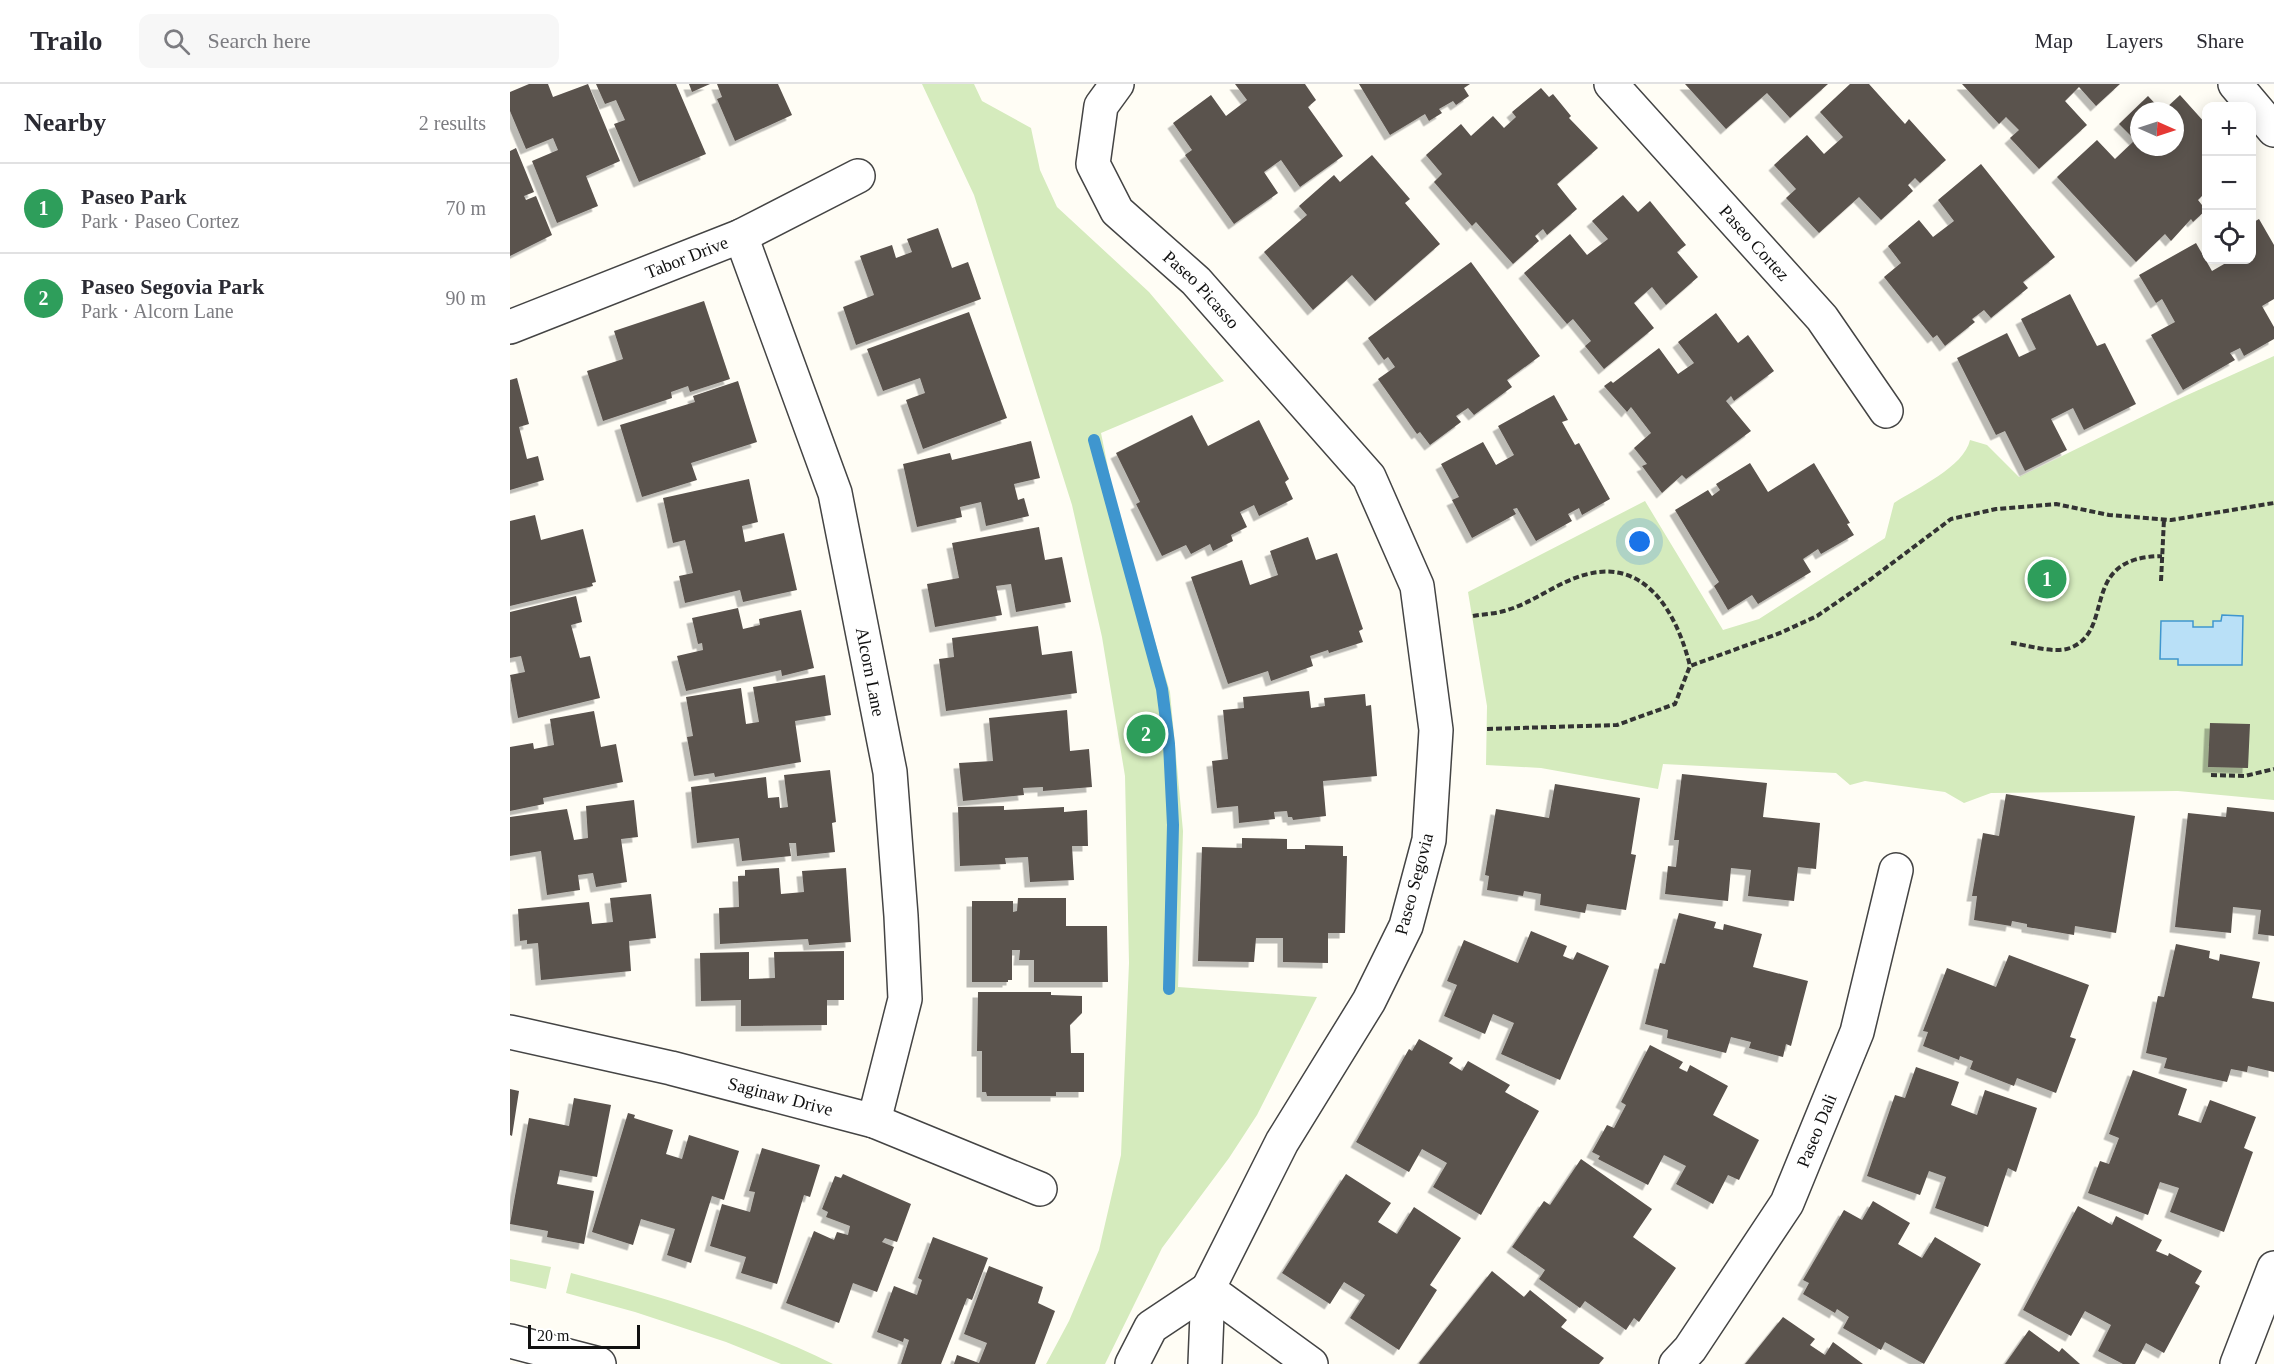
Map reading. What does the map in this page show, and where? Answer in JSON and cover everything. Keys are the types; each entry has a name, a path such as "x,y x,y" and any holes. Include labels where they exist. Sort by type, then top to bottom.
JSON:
{"street":[{"name":"Paseo Picasso","path":"1117,84 1101,106 1093,165 1117,211 1196,281 1369,477"},
{"name":"Paseo Cortez","path":"1611,84 1822,318 1886,411"},
{"path":"2235,84 2274,130"},
{"name":"Tabor Drive","path":"510,327 741,236 858,176"},
{"name":"Alcorn Lane","path":"741,236 835,493 890,772 902,916 905,999 874,1121"},
{"name":"Paseo Segovia","path":"1205,1364 1208,1289 1282,1142 1369,1001 1407,926 1429,840 1436,730 1418,586 1369,477"},
{"name":"Paseo Dali","path":"1676,1364 1690,1349 1787,1203 1857,1032 1896,870"},
{"name":"Saginaw Drive","path":"510,1032 671,1068 874,1121 1040,1190"},
{"path":"2237,1364 2274,1268"},
{"name":"Paseo Segovia","path":"1132,1364 1152,1327 1208,1289"},
{"path":"1208,1289 1311,1364"},
{"path":"510,1341 599,1364"}],"path":[{"path":"1690,666 1780,633 1817,616 1951,519 1996,508 2056,504 2109,515 2164,519 2274,502"},
{"path":"2161,581 2164,519"},
{"path":"2011,643 2060,650 2071,647 2087,635 2111,574 2127,560 2162,556"},
{"path":"1473,616 1504,611 1587,574 1610,570 1652,588 1667,608 1686,648 1690,666 1675,704 1617,725 1487,729"},
{"path":"2211,775 2245,776 2274,769"}],"green space":[{"path":"922,84 974,84 982,101 1031,128 1040,170 1057,207 1149,292 1224,381 1101,433 1118,517 1170,692 1183,831 1178,987 1317,997 1257,1115 1229,1158 1162,1248 1105,1364 1046,1364 1069,1321 1099,1250 1121,1155 1129,963 1125,776 1102,637 1072,505 974,195"},
{"path":"2274,356 2274,800 2178,791 1991,793 1964,803 1945,792 1865,781 1850,785 1836,773 1663,764 1658,789 1541,768 1486,765 1487,706 1468,592 1645,501 1723,630 1759,619 1885,538 1894,503 1949,468 1966,450 1970,440 1987,445 2019,477 2174,401"},
{"path":"510,1259 551,1267 546,1289 510,1281"},
{"path":"571,1273 638,1291 737,1323 833,1364 781,1364 726,1342 635,1312 566,1293"}],"water":[{"path":"2222,615 2243,616 2242,665 2178,665 2178,659 2160,659 2161,621 2193,621 2193,627 2213,627 2213,621 2221,621"}],"building":[{"path":"529,84 548,84 553,97 588,84 620,161 586,176 598,206 557,223 532,161 558,150 553,138 526,149 510,111 510,92"},
{"path":"596,84 676,84 706,154 639,182 614,124 625,120 616,100 605,104"},
{"path":"689,84 710,84 692,92"},
{"path":"717,84 778,84 792,115 735,141 717,99 722,97"},
{"path":"1235,84 1305,84 1316,100 1308,107 1343,156 1300,187 1281,160 1264,172 1278,193 1234,224 1185,155 1192,150 1173,123 1211,95 1226,116 1247,100"},
{"path":"1359,84 1470,84 1464,88 1469,96 1456,105 1453,101 1439,109 1442,113 1429,121 1425,114 1390,135"},
{"path":"1685,84 1828,84 1790,118 1767,93 1726,129"},
{"path":"1850,84 1869,84 1905,124 1909,119 1946,160 1920,183 1915,178 1908,185 1913,191 1881,220 1859,197 1819,233 1786,198 1796,189 1774,165 1807,135 1824,154 1843,137 1820,112"},
{"path":"1962,84 2120,84 2096,106 2079,87 2065,101 2087,125 2039,169 2010,138 2019,130 2006,117 1999,124"},
{"path":"1541,88 1549,97 1553,94 1571,116 1569,118 1598,148 1557,184 1577,209 1547,235 1543,229 1535,236 1539,241 1513,264 1476,222 1472,226 1434,182 1442,174 1426,155 1461,124 1471,136 1493,116 1504,128 1516,117 1512,112"},
{"path":"2180,95 2202,120 2202,196 2198,200 2202,205 2202,214 2193,222 2191,219 2171,241 2165,234 2136,262 2057,177 2097,140 2115,159 2130,145 2130,156 2184,156 2184,102 2173,102"},
{"path":"2148,96 2154,102 2142,102"},
{"path":"2130,113 2130,135 2119,124"},
{"path":"516,148 534,192 524,196 526,200 536,196 552,235 510,256 510,151"},
{"path":"1372,155 1410,199 1405,203 1440,244 1375,301 1352,275 1313,310 1264,252 1307,215 1299,206 1334,175 1340,182"},
{"path":"1981,164 2055,257 2023,282 2028,288 1991,318 1984,310 1972,319 1975,322 1945,346 1937,335 1933,338 1884,277 1901,263 1888,246 1919,220 1933,237 1954,221 1938,200"},
{"path":"1623,195 1638,212 1650,201 1686,245 1677,252 1698,277 1666,305 1652,287 1634,303 1654,328 1604,369 1585,346 1591,341 1573,319 1567,324 1524,273 1570,234 1587,255 1608,239 1592,221"},
{"path":"2259,219 2274,245 2274,299 2262,306 2274,327 2274,339 2244,356 2240,348 2230,353 2235,360 2183,390 2151,335 2175,322 2162,299 2156,303 2139,275 2196,243 2202,254 2202,264 2208,264 2212,271 2224,264 2256,264 2256,221"},
{"path":"938,228 952,268 968,262 981,299 856,345 843,307 874,295 860,256 892,245 896,258 912,252 907,239"},
{"path":"1471,262 1540,356 1507,380 1512,387 1474,415 1468,408 1456,416 1461,422 1430,445 1420,432 1417,434 1378,379 1395,367 1388,357 1384,360 1368,338"},
{"path":"2070,294 2097,346 2105,343 2136,404 2084,430 2073,408 2051,419 2067,450 2025,471 2005,431 1996,435 1957,358 2007,333 2019,357 2036,349 2021,319"},
{"path":"704,301 730,379 690,392 688,386 671,392 672,398 603,421 587,371 623,359 614,331"},
{"path":"969,312 1007,418 923,449 906,400 925,393 920,378 883,391 867,349"},
{"path":"1716,313 1738,343 1748,335 1774,371 1734,401 1731,396 1726,401 1751,431 1686,479 1682,475 1662,493 1642,466 1647,464 1634,448 1651,433 1631,407 1627,412 1604,386 1611,381 1613,383 1659,348 1678,374 1694,363 1678,342"},
{"path":"517,378 529,424 519,427 527,459 538,456 544,480 510,490 510,380"},
{"path":"738,381 757,442 691,463 697,480 642,497 620,425 695,402 693,396"},
{"path":"1554,395 1568,420 1562,422 1575,445 1579,443 1610,499 1582,515 1579,508 1568,514 1572,521 1536,541 1517,508 1513,509 1516,514 1472,538 1452,500 1459,497 1441,464 1483,442 1496,465 1514,455 1498,426"},
{"path":"1192,415 1208,446 1259,420 1289,479 1285,482 1293,499 1259,516 1254,505 1240,512 1247,527 1231,535 1233,541 1213,551 1210,544 1191,554 1186,545 1162,556 1136,504 1140,502 1116,453"},
{"path":"1031,441 1040,478 1014,484 1018,500 1024,498 1029,516 986,526 981,502 960,507 962,517 917,527 903,464 950,453 952,460"},
{"path":"1750,463 1768,492 1814,463 1850,523 1847,524 1854,535 1821,554 1818,549 1803,559 1811,572 1758,604 1752,595 1728,610 1714,586 1719,582 1675,510 1708,490 1712,496 1720,490 1716,484"},
{"path":"749,479 758,522 742,526 745,542 784,533 797,590 743,602 740,590 685,603 679,576 693,573 685,540 673,543 663,498"},
{"path":"535,515 541,540 583,529 596,582 592,583 593,586 510,606 510,521"},
{"path":"1039,527 1045,560 1062,557 1071,602 1016,612 1011,584 996,586 1002,615 935,627 927,584 959,578 952,543"},
{"path":"1308,537 1316,560 1337,553 1363,629 1359,631 1363,642 1329,653 1328,650 1310,656 1313,666 1271,681 1268,671 1228,684 1191,577 1242,560 1250,585 1278,575 1270,551"},
{"path":"576,596 582,622 571,625 580,658 590,656 600,698 518,718 510,675 525,672 521,656 510,658 510,612"},
{"path":"738,608 743,629 760,625 759,619 801,610 814,668 782,676 781,670 686,691 677,656 703,650 702,643 698,644 692,618"},
{"path":"1038,626 1042,655 1072,651 1077,693 946,711 939,659 954,657 952,638"},
{"path":"825,675 831,715 795,721 801,762 715,777 714,773 694,776 687,737 693,736 686,697 741,688 746,724 759,722 753,687"},
{"path":"1309,691 1311,708 1325,706 1324,698 1365,694 1366,706 1371,705 1377,776 1323,781 1326,816 1293,820 1292,817 1288,817 1287,811 1274,812 1275,819 1239,823 1238,806 1217,808 1212,761 1228,759 1223,710 1244,708 1243,697"},
{"path":"1067,710 1070,751 1089,749 1092,787 1043,791 1043,787 1023,788 1024,795 963,801 959,763 993,761 989,718"},
{"path":"594,711 601,747 616,744 623,782 543,798 544,804 510,811 510,747 533,743 534,749 554,745 550,719"},
{"path":"2210,723 2250,724 2248,768 2208,767"},
{"path":"830,770 836,822 832,823 835,852 797,856 796,843 789,843 791,856 742,861 739,838 697,843 691,787 766,777 768,798 779,797 780,808 788,807 784,775"},
{"path":"1682,774 1767,783 1763,817 1820,823 1816,869 1798,867 1794,901 1748,896 1751,870 1731,868 1728,901 1665,894 1668,866 1676,867 1679,840 1674,840"},
{"path":"1555,784 1640,798 1631,854 1636,855 1626,910 1587,904 1585,913 1540,905 1541,894 1524,891 1523,896 1487,890 1489,876 1485,875 1496,809 1549,818"},
{"path":"2006,794 2135,816 2116,933 2075,926 2074,935 2027,927 2027,924 2012,921 2011,926 1974,920 1977,896 1972,896 1983,833 1999,836"},
{"path":"634,800 638,837 621,839 627,882 596,887 593,873 578,875 580,890 547,895 541,851 510,856 510,817 567,809 574,840 588,838 586,806"},
{"path":"1004,806 1004,810 1064,807 1064,812 1087,810 1088,846 1072,846 1074,880 1030,882 1028,857 1005,858 1006,864 960,866 958,807"},
{"path":"2227,807 2274,812 2274,936 2258,934 2261,910 2233,907 2231,933 2175,927 2188,813 2226,817"},
{"path":"1242,838 1287,839 1287,849 1305,849 1305,845 1343,846 1343,856 1347,856 1345,933 1328,933 1328,963 1283,962 1283,938 1256,938 1254,962 1198,961 1202,847 1242,848"},
{"path":"779,868 781,894 804,892 802,871 846,868 851,942 809,945 808,939 720,944 719,908 739,907 738,876 745,876 745,870"},
{"path":"651,894 656,938 629,941 631,971 541,980 538,943 527,944 527,940 520,941 518,909 589,902 592,924 613,922 610,898"},
{"path":"1018,898 1066,898 1066,926 1107,926 1108,982 1034,982 1034,960 1019,960 1020,950 1012,950 1012,980 972,982 972,901 1013,901 1013,912 1017,911"},
{"path":"1679,913 1716,922 1714,928 1723,930 1724,924 1762,934 1753,967 1808,981 1791,1046 1786,1044 1783,1057 1749,1048 1751,1042 1731,1037 1726,1053 1667,1038 1668,1030 1645,1024 1660,963 1665,964"},
{"path":"1531,931 1567,946 1563,956 1573,960 1577,952 1609,966 1560,1080 1501,1054 1514,1023 1493,1014 1485,1034 1444,1016 1457,985 1447,981 1464,940 1518,963"},
{"path":"2176,944 2210,951 2209,958 2219,961 2220,954 2260,962 2252,998 2274,1002 2274,1072 2248,1066 2247,1072 2231,1069 2227,1082 2164,1068 2167,1058 2146,1053 2158,996 2164,997"},
{"path":"844,951 844,1000 827,1000 827,1025 741,1026 741,1000 701,1001 700,953 749,952 749,979 775,978 774,952"},
{"path":"2009,955 2089,985 2070,1037 2076,1039 2056,1093 2017,1078 2014,1086 1970,1069 1973,1061 1960,1056 1959,1060 1923,1046 1928,1032 1923,1031 1947,968 1996,987"},
{"path":"978,992 1051,992 1051,995 1082,996 1082,1013 1070,1025 1071,1053 1084,1053 1084,1092 1056,1092 1056,1096 987,1096 986,1092 982,1092 982,1051 977,1051"},
{"path":"1419,1039 1453,1058 1449,1063 1462,1071 1468,1061 1510,1085 1505,1092 1539,1111 1481,1215 1433,1187 1447,1163 1422,1149 1409,1172 1356,1142 1409,1049 1412,1051"},
{"path":"1650,1045 1683,1062 1679,1068 1687,1072 1690,1065 1728,1086 1713,1115 1759,1140 1739,1180 1728,1175 1713,1204 1676,1184 1686,1166 1664,1155 1648,1185 1598,1159 1600,1156 1592,1152 1607,1125 1614,1128 1626,1105 1621,1102"},
{"path":"1916,1067 1959,1082 1951,1105 1977,1115 1985,1090 2037,1108 2016,1172 2008,1168 1988,1227 1935,1208 1946,1177 1929,1171 1920,1195 1867,1176 1895,1095 1905,1098"},
{"path":"2133,1070 2187,1089 2178,1115 2201,1123 2210,1100 2256,1117 2244,1148 2253,1152 2224,1232 2170,1212 2179,1188 2160,1182 2148,1215 2088,1193 2100,1161 2109,1164 2119,1138 2109,1134"},
{"path":"510,1089 519,1091 512,1136 510,1135"},
{"path":"574,1098 611,1105 597,1177 560,1170 557,1184 594,1191 584,1244 547,1237 548,1231 510,1224 529,1118 569,1126"},
{"path":"628,1113 635,1115 634,1118 673,1130 666,1154 682,1159 689,1135 739,1151 724,1200 712,1196 691,1263 667,1255 675,1229 641,1219 633,1245 592,1232"},
{"path":"762,1148 820,1165 810,1197 804,1195 777,1284 741,1273 746,1257 710,1246 722,1204 750,1212 755,1192 749,1191"},
{"path":"1581,1159 1652,1209 1633,1237 1676,1268 1639,1322 1634,1318 1626,1330 1585,1301 1580,1308 1539,1279 1545,1270 1512,1247 1544,1201 1550,1205"},
{"path":"843,1174 911,1204 897,1242 885,1238 882,1242 894,1247 877,1292 853,1283 839,1323 786,1303 814,1231 834,1240 837,1232 848,1235 850,1226 826,1217 828,1212 822,1209 835,1176 841,1178"},
{"path":"1346,1174 1391,1203 1378,1222 1397,1234 1414,1207 1461,1238 1430,1285 1437,1290 1399,1350 1350,1318 1365,1295 1344,1282 1330,1304 1282,1273"},
{"path":"1873,1201 1910,1223 1898,1244 1922,1258 1935,1237 1981,1264 1924,1364 1885,1342 1881,1350 1843,1328 1849,1317 1837,1309 1835,1313 1803,1294 1809,1283 1803,1280 1844,1210 1862,1220"},
{"path":"2078,1206 2112,1225 2116,1216 2162,1240 2156,1251 2168,1256 2169,1253 2202,1271 2195,1283 2200,1286 2164,1353 2146,1343 2135,1364 2123,1364 2098,1351 2111,1325 2085,1311 2071,1336 2023,1310"},
{"path":"933,1237 988,1258 972,1300 967,1298 941,1364 901,1364 909,1340 904,1338 903,1342 877,1332 894,1286 917,1295 922,1280 918,1278"},
{"path":"989,1266 1043,1287 1038,1303 1055,1311 1035,1364 954,1364 957,1355 979,1363 987,1343 964,1334"},
{"path":"1492,1271 1524,1297 1530,1290 1567,1320 1561,1327 1604,1358 1599,1364 1420,1364"},
{"path":"1783,1317 1815,1339 1810,1345 1825,1355 1833,1342 1863,1364 1745,1364"},
{"path":"2029,1330 2059,1352 2062,1348 2080,1364 2005,1364"}],"waterway":[{"path":"1094,440 1162,689 1169,744 1173,825 1169,989"}],"place":[{"name":"Paseo Park","path":"2047,579"},
{"name":"Paseo Segovia Park","path":"1146,734"}]}
